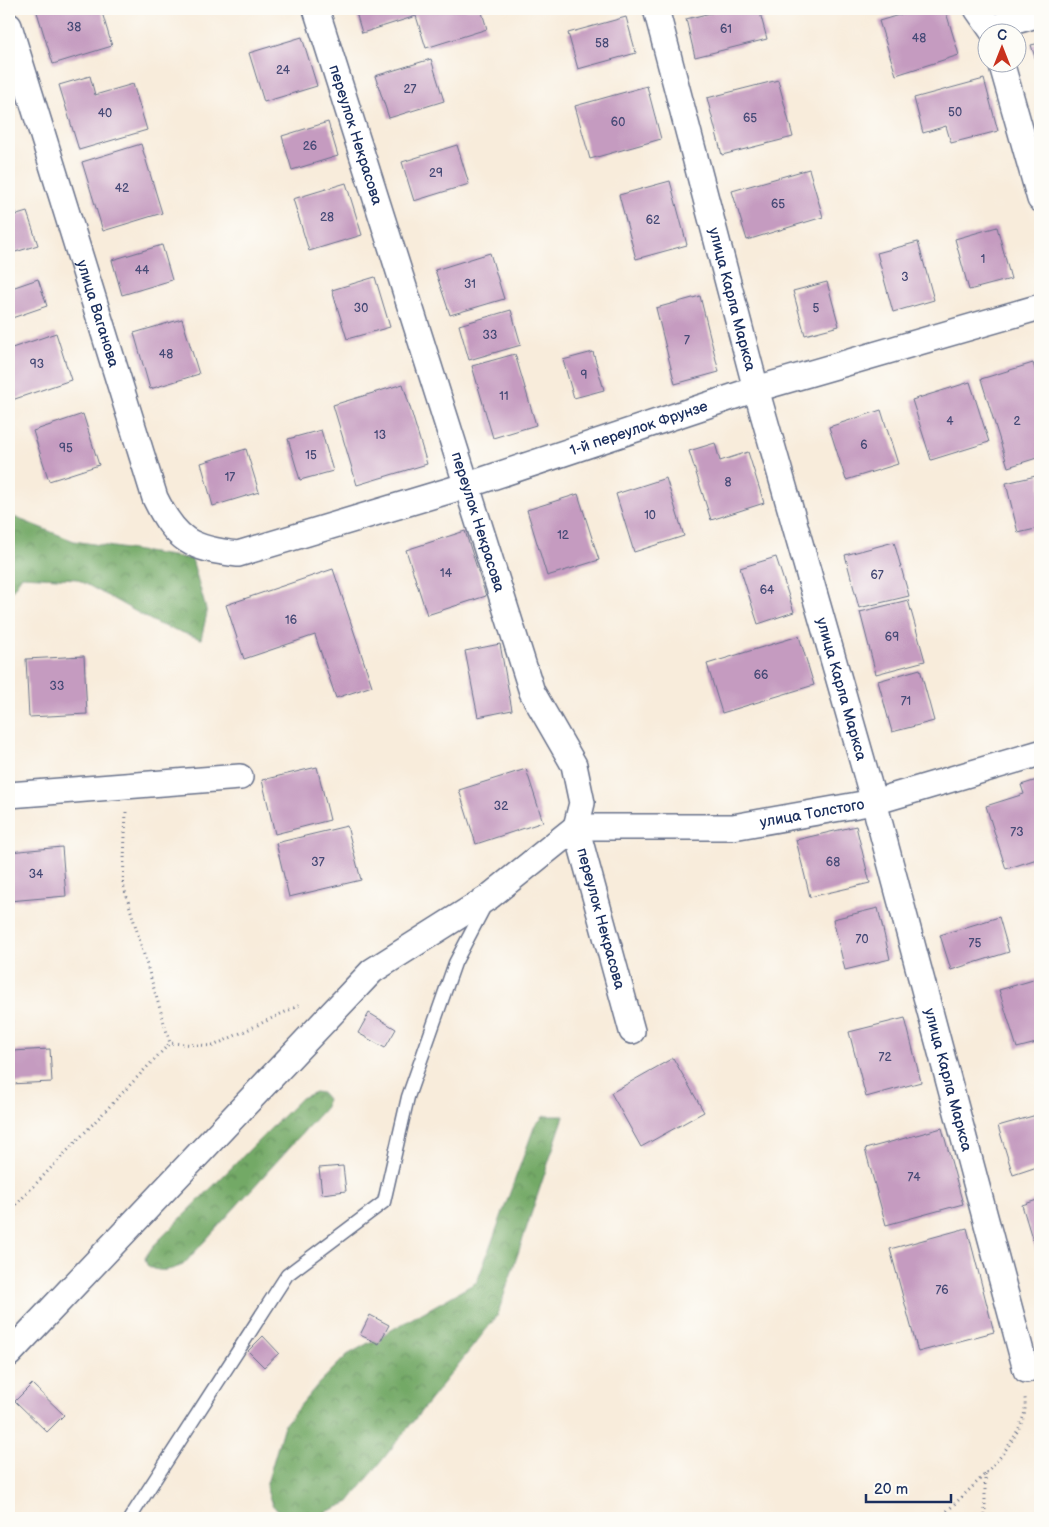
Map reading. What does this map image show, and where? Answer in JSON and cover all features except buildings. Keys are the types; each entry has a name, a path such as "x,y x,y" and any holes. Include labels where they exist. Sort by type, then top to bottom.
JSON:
{"street":[{"name":"переулок Некрасова","path":"316,9 532,692 574,765 582,802 576,827 632,1032"},
{"name":"улица Карла Маркса","path":"656,9 756,389 874,802 1026,1370"},
{"path":"977,9 986,22"},
{"path":"1016,22 1040,14"},
{"name":"улица Ваганова","path":"9,26 155,498 166,520 187,540 207,550 238,554"},
{"path":"1004,72 1040,200"},
{"name":"1-й переулок Фрунзе","path":"238,554 468,485 756,389 1040,307"},
{"name":"улица Толстого","path":"576,827 733,827 874,802 1040,753"},
{"path":"9,795 240,777"},
{"path":"9,1354 372,971 489,897 576,827"}],"lane":[{"path":"130,1518 287,1275 384,1202 408,1097 455,963 489,897"}],"path":[{"path":"127,786 123,884 170,1043"},
{"path":"170,1043 213,1046 311,1000"},
{"path":"9,1212 170,1043"},
{"path":"940,1518 985,1474 1015,1437 1024,1416 1026,1370"},
{"path":"985,1474 985,1518"}],"green space":[{"path":"9,515 74,541 192,559 207,613 201,639 158,624 77,579 22,576 9,595"},
{"path":"315,1092 322,1093 327,1099 326,1107 183,1265 169,1270 156,1270 147,1265 145,1258 153,1246 301,1098"},
{"path":"544,1116 564,1116 497,1316 348,1503 321,1514 304,1518 286,1516 272,1505 266,1487 284,1425 319,1383 347,1355 477,1282 535,1125"}]}
